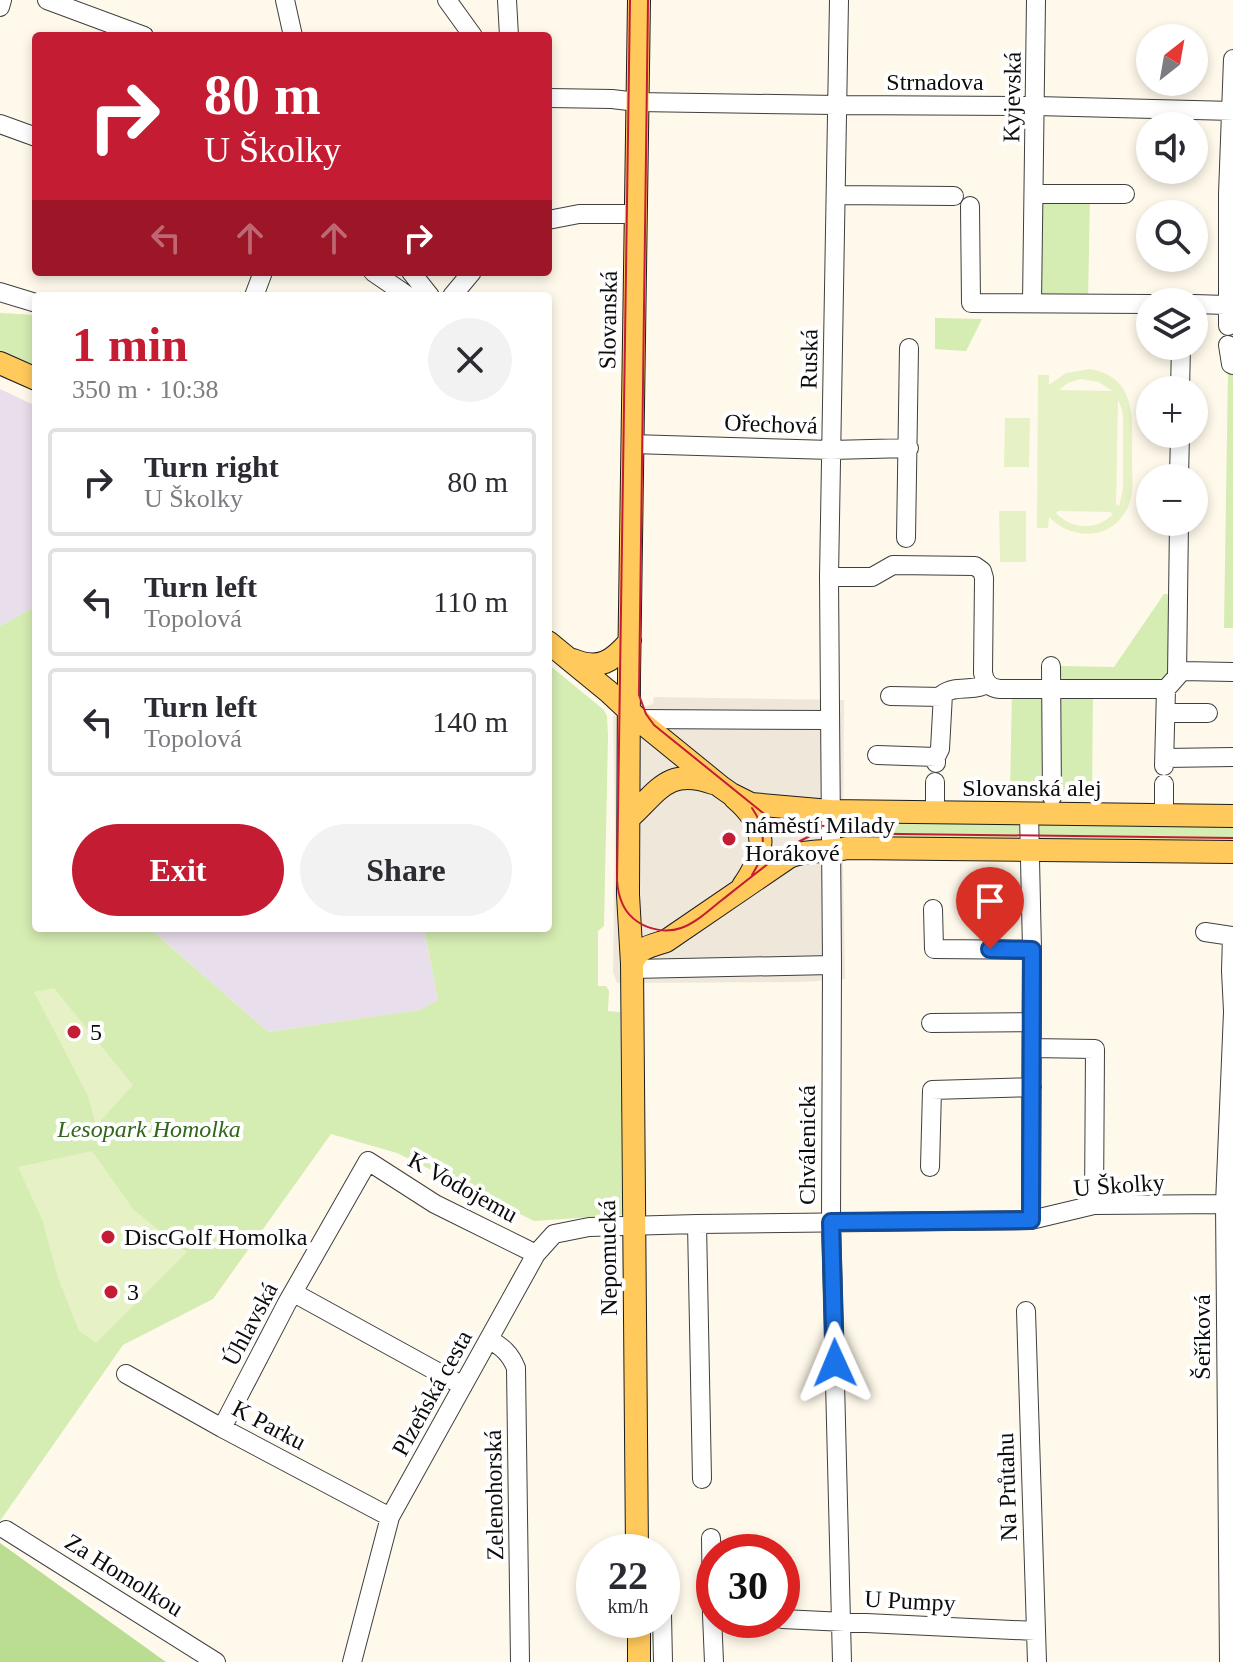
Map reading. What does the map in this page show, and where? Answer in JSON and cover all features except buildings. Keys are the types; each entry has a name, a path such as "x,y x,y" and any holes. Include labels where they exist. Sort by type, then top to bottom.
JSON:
{"main road":[{"name":"Slovanská","path":"633,715 630,641 639,0"},
{"path":"0,363 32,377"},
{"path":"555,647 579,663 599,665 616,657 630,641"},
{"path":"555,647 753,817 761,838 760,853 747,880 736,893"},
{"path":"632,967 628,895 633,715"},
{"path":"629,818 648,797 668,783 684,778 699,779 751,804 830,811"},
{"name":"Slovanská alej","path":"830,811 1233,816"},
{"path":"632,967 635,956 642,950 666,941 795,854 804,852 831,852 847,848 1233,852"},
{"path":"630,928 644,940 657,944"},
{"name":"Nepomucká","path":"632,967 637,1534"},
{"path":"639,1638 639,1662"}],"street":[{"path":"0,7 2,0"},
{"path":"47,0 133,32"},
{"path":"285,0 292,32"},
{"path":"447,0 470,32"},
{"path":"507,0 509,32"},
{"name":"Ruská","path":"830,720 829,577 839,0"},
{"name":"Kyjevská","path":"1032,303 1036,0"},
{"path":"1233,59 1226,305 1233,365"},
{"name":"Strnadova","path":"552,98 1232,111"},
{"path":"0,124 32,136"},
{"path":"1034,194 1125,194"},
{"path":"836,195 962,201 971,303 1136,304"},
{"path":"552,219 579,214 635,214"},
{"path":"379,276 402,292"},
{"path":"414,276 427,292"},
{"path":"455,292 469,276"},
{"path":"0,292 32,302"},
{"path":"1208,304 1226,305"},
{"path":"906,538 909,348"},
{"name":"Ořechová","path":"632,444 831,450 909,448"},
{"path":"1164,816 1166,713 1175,679 1179,536"},
{"path":"829,577 872,577 893,565 979,568 984,578 983,673 990,686 1000,689 1133,689 1175,679 1233,672"},
{"path":"1051,666 1052,797"},
{"path":"935,813 942,697 947,690 980,688 987,683"},
{"path":"890,696 942,697"},
{"path":"1166,713 1208,713"},
{"path":"632,967 832,965 830,720 633,715"},
{"path":"877,755 936,767"},
{"path":"1164,769 1233,757"},
{"path":"1029,814 1031,1220"},
{"path":"933,909 934,949 1032,950"},
{"name":"Šeříková","path":"1205,932 1232,936 1233,1011 1225,1204 1229,1662"},
{"name":"Chválenická","path":"832,965 831,1222 842,1662"},
{"path":"931,1023 1032,1022"},
{"path":"1032,1048 1095,1049 1094,1205"},
{"path":"930,1167 932,1090 1032,1087"},
{"name":"K Vodojemu","path":"368,1161 435,1204 536,1254"},
{"name":"Úhlavská","path":"222,1428 368,1161"},
{"name":"U Školky","path":"633,1226 1031,1220 1094,1205 1225,1204"},
{"path":"697,1224 702,1479"},
{"name":"Plzeňská cesta","path":"352,1662 390,1517 536,1254 554,1234 589,1227 633,1226"},
{"path":"294,1293 463,1386"},
{"name":"Na Průtahu","path":"1026,1311 1037,1662"},
{"name":"Zelenohorská","path":"489,1339 512,1357 516,1368 520,1662"},
{"name":"K Parku","path":"126,1374 390,1517"},
{"name":"Za Homolkou","path":"6,1530 216,1662"},
{"name":"U Pumpy","path":"800,1620 1035,1631"},
{"path":"662,1638 663,1662"},
{"path":"713,1638 714,1662"}],"shaded area":[{"path":"0,389 32,404 32,608 0,626"},
{"name":"náměstí Milady Horákové","path":"654,697 844,700 845,979 617,983 613,972 613,716 653,704"},
{"path":"154,932 425,932 438,1000 421,1010 268,1032"}],"green space":[{"path":"1034,194 1090,194 1088,303 1032,303"},
{"path":"0,313 32,315 32,366 0,352"},
{"path":"935,318 982,319 966,351 935,349"},
{"path":"1090,369 1106,374 1125,391 1132,416 1131,497 1120,519 1101,532 1090,534 1068,530 1049,517 1048,528 1037,528 1038,375 1049,375 1049,385 1066,373","holes":["1080,379 1099,382 1112,391 1059,390","1118,400 1123,417 1123,489 1119,506 1116,504","1058,511 1113,514 1092,526 1084,526 1070,523 1056,513"]},
{"path":"1228,370 1233,371 1233,628 1224,628"},
{"path":"1005,418 1030,418 1029,467 1004,467"},
{"path":"999,511 1026,511 1026,562 1000,562"},
{"path":"1164,594 1178,595 1166,689 1093,689 1092,798 1010,796 1012,689 1060,689 1060,666 1114,667"},
{"name":"Lesopark Homolka","path":"32,608 32,932 154,932 268,1032 420,1010 438,1000 425,932 552,932 552,667 604,710 608,736 604,926 598,931 598,986 606,986 609,991 608,1011 620,1012 622,1215 534,1221 397,1153 331,1134 213,1299 123,1345 0,1521 0,626"},
{"path":"850,816 1018,820 1023,829 1020,841 850,843"},
{"path":"1233,821 1233,845 1039,841 1038,824"},
{"path":"54,988 133,1085 96,1126 88,1096 34,992"},
{"name":"DiscGolf Homolka","path":"92,1151 134,1210 187,1252 96,1343 79,1331 58,1278 43,1222 18,1167"},
{"path":"0,1543 166,1662 0,1662"}],"tram line":[{"path":"630,0 617,880 625,909 648,927 676,930 702,916 796,843 823,833 1233,838"},
{"path":"648,0 639,695 654,725 768,817 785,824 825,826"},
{"path":"752,808 760,824 763,842 760,859 752,875"}],"place":[{"name":"náměstí Milady Horákové","path":"729,839"},
{"name":"5","path":"74,1032"},
{"name":"DiscGolf Homolka","path":"108,1237"},
{"name":"3","path":"111,1292"}],"route":[{"path":"835,1363 831,1222 1031,1220 1032,950 990,949"}]}
